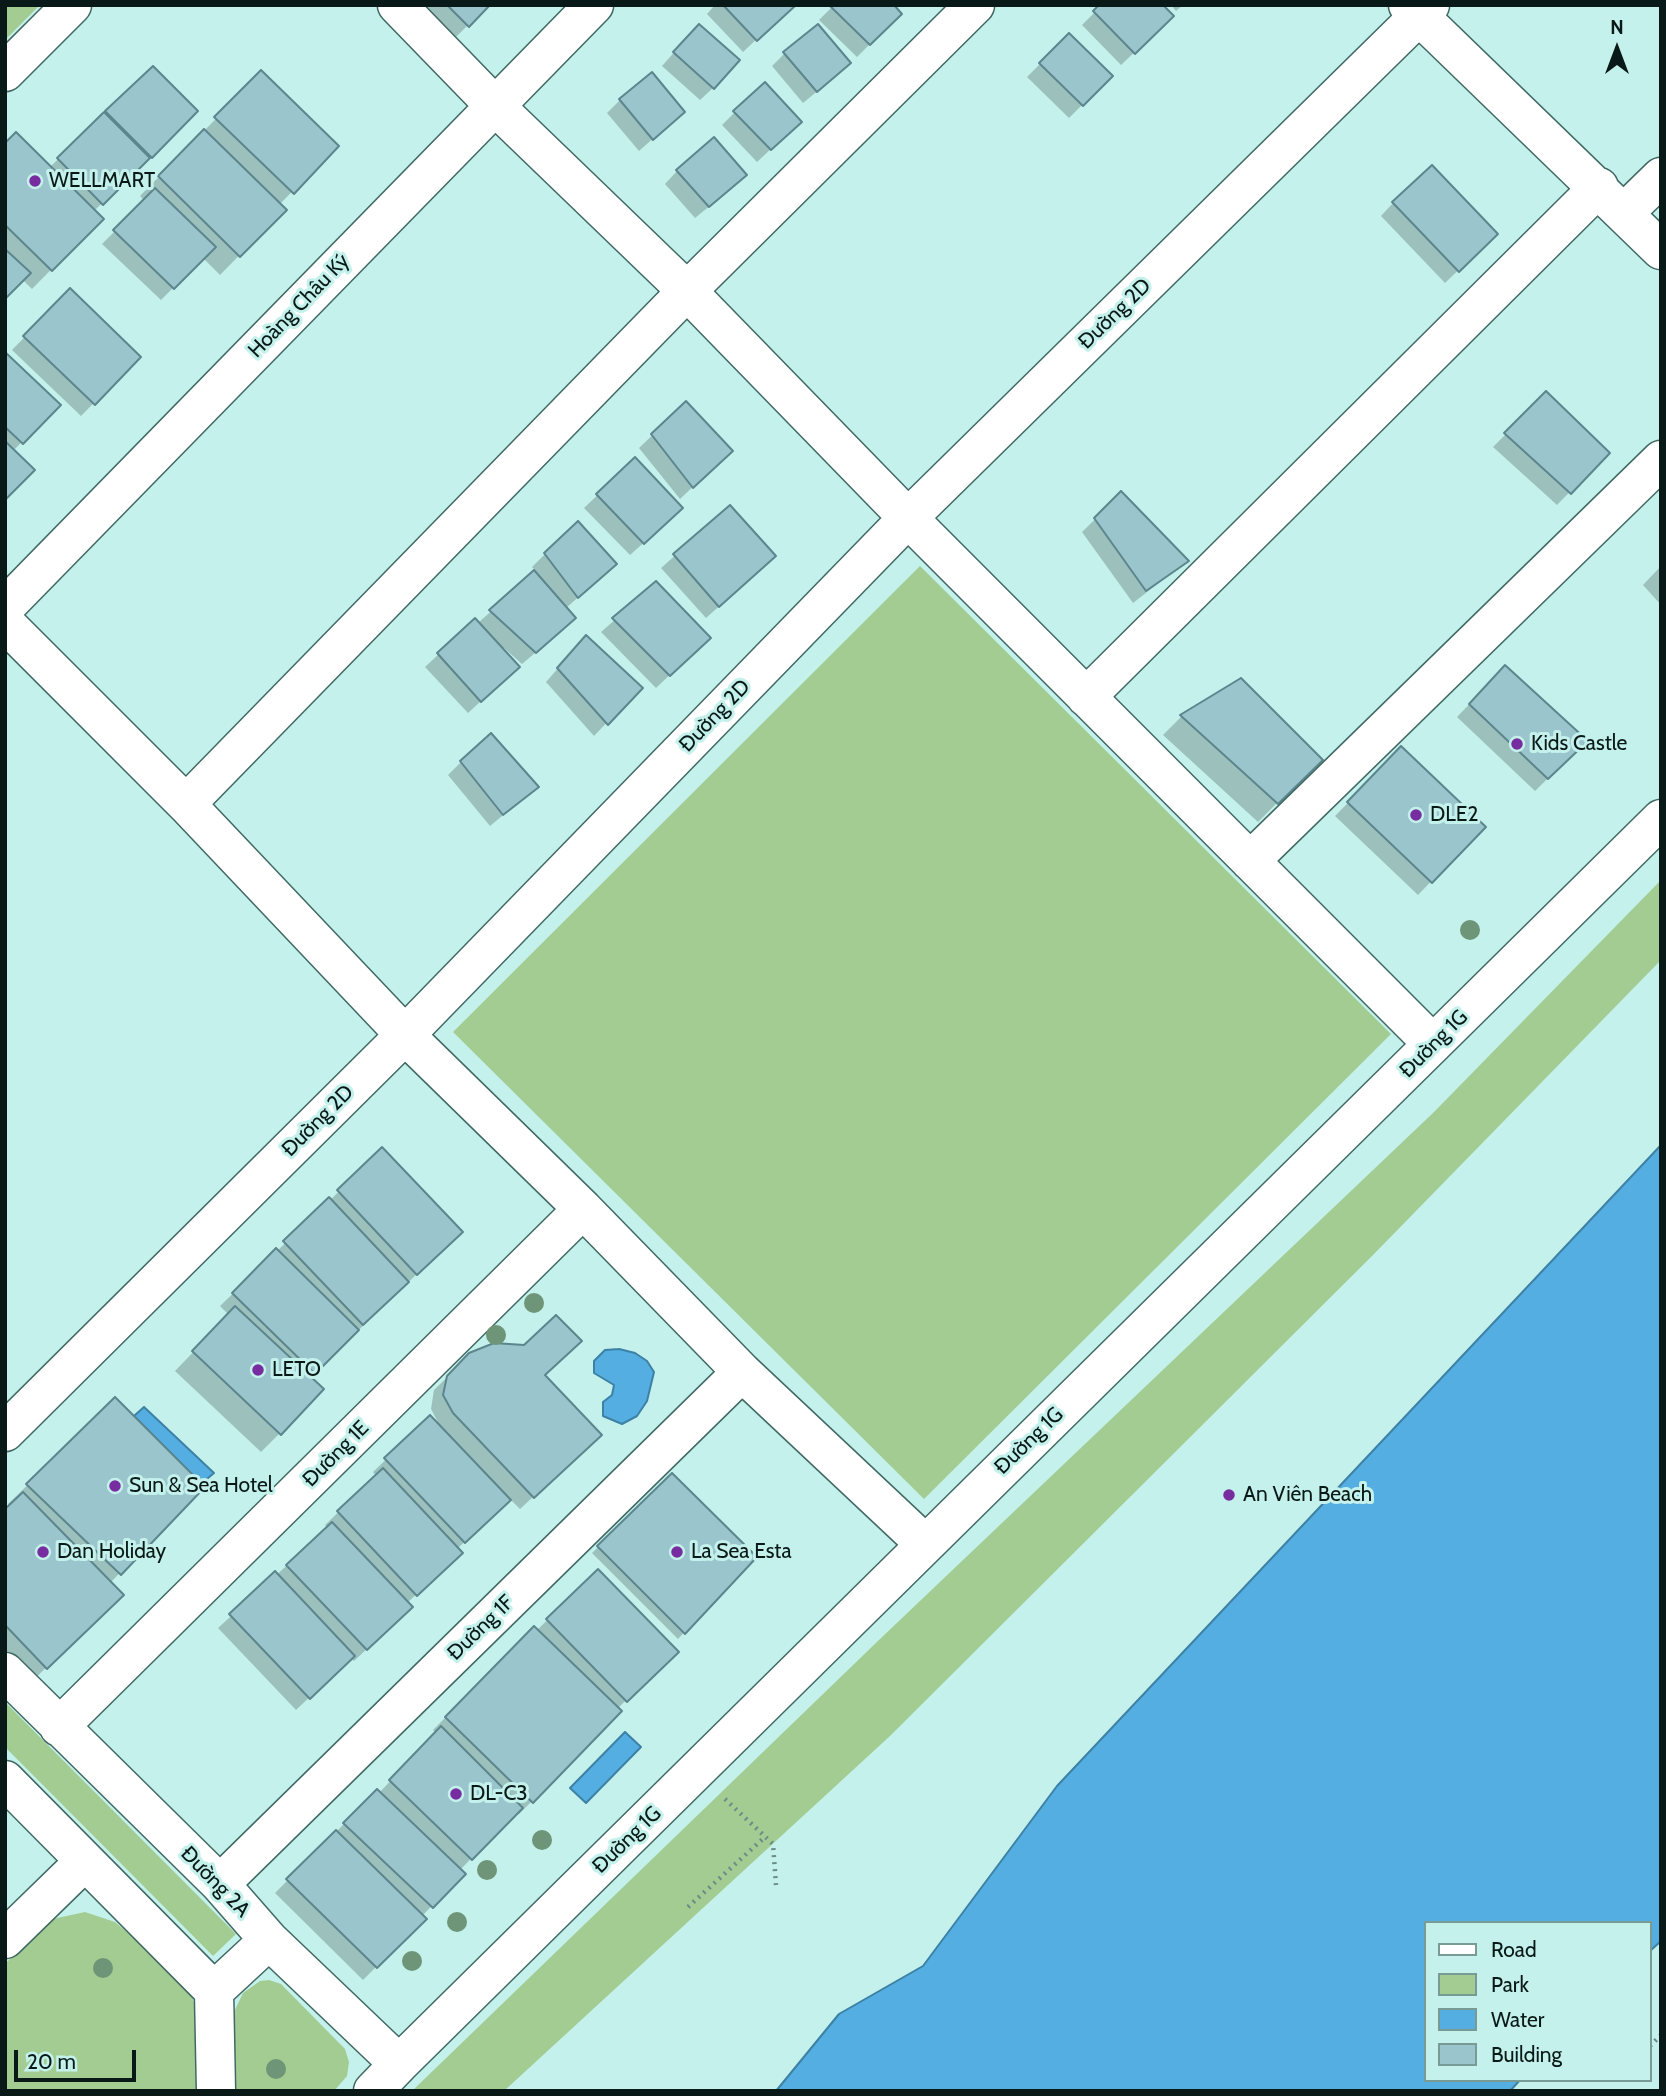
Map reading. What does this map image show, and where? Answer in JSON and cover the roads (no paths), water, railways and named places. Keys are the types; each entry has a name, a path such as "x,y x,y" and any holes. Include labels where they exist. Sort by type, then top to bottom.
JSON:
{"street":[{"path":"5,72 72,5"},
{"path":"397,5 495,106 687,291 1086,697 1433,1044"},
{"name":"Hoàng Châu Ký","path":"5,607 594,5"},
{"path":"186,804 687,291 975,5"},
{"path":"1419,9 1661,250"},
{"name":"Đường 2D","path":"5,1432 405,1035 908,517 1419,9"},
{"path":"1086,697 1612,200 1661,177"},
{"path":"1250,861 1661,460"},
{"path":"5,623 186,804 405,1035 583,1209 742,1372 924,1543"},
{"name":"Đường 1G","path":"386,2078 924,1543 1661,819"},
{"name":"Đường 1E","path":"59,1727 583,1209"},
{"name":"Đường 1F","path":"220,1884 742,1372"},
{"name":"Đường 2A","path":"5,1672 220,1884 386,2078"},
{"path":"5,1780 214,1991 216,2091"},
{"path":"5,1939 85,1861"},
{"path":"214,1991 269,1940"}],"water":[{"path":"1661,1145 1661,1941 1652,1949 1652,1921 1424,1921 1424,2082 1518,2082 1510,2091 776,2091 839,2014 923,1966 1057,1786"},
{"path":"619,1349 635,1353 647,1361 654,1372 647,1401 637,1416 622,1424 603,1416 603,1402 612,1395 614,1385 594,1373 594,1361 605,1350"},
{"path":"144,1407 214,1473 201,1484 134,1416"},
{"path":"625,1732 641,1747 586,1803 570,1788"}],"place":[{"name":"WELLMART","path":"35,181"},
{"name":"Kids Castle","path":"1517,744"},
{"name":"DLE2","path":"1416,815"},
{"name":"LETO","path":"258,1370"},
{"name":"Sun & Sea Hotel","path":"115,1486"},
{"name":"An Viên Beach","path":"1229,1495"},
{"name":"Dan Holiday","path":"43,1552"},
{"name":"La Sea Esta","path":"677,1552"},
{"name":"DL-C3","path":"456,1794"}]}
